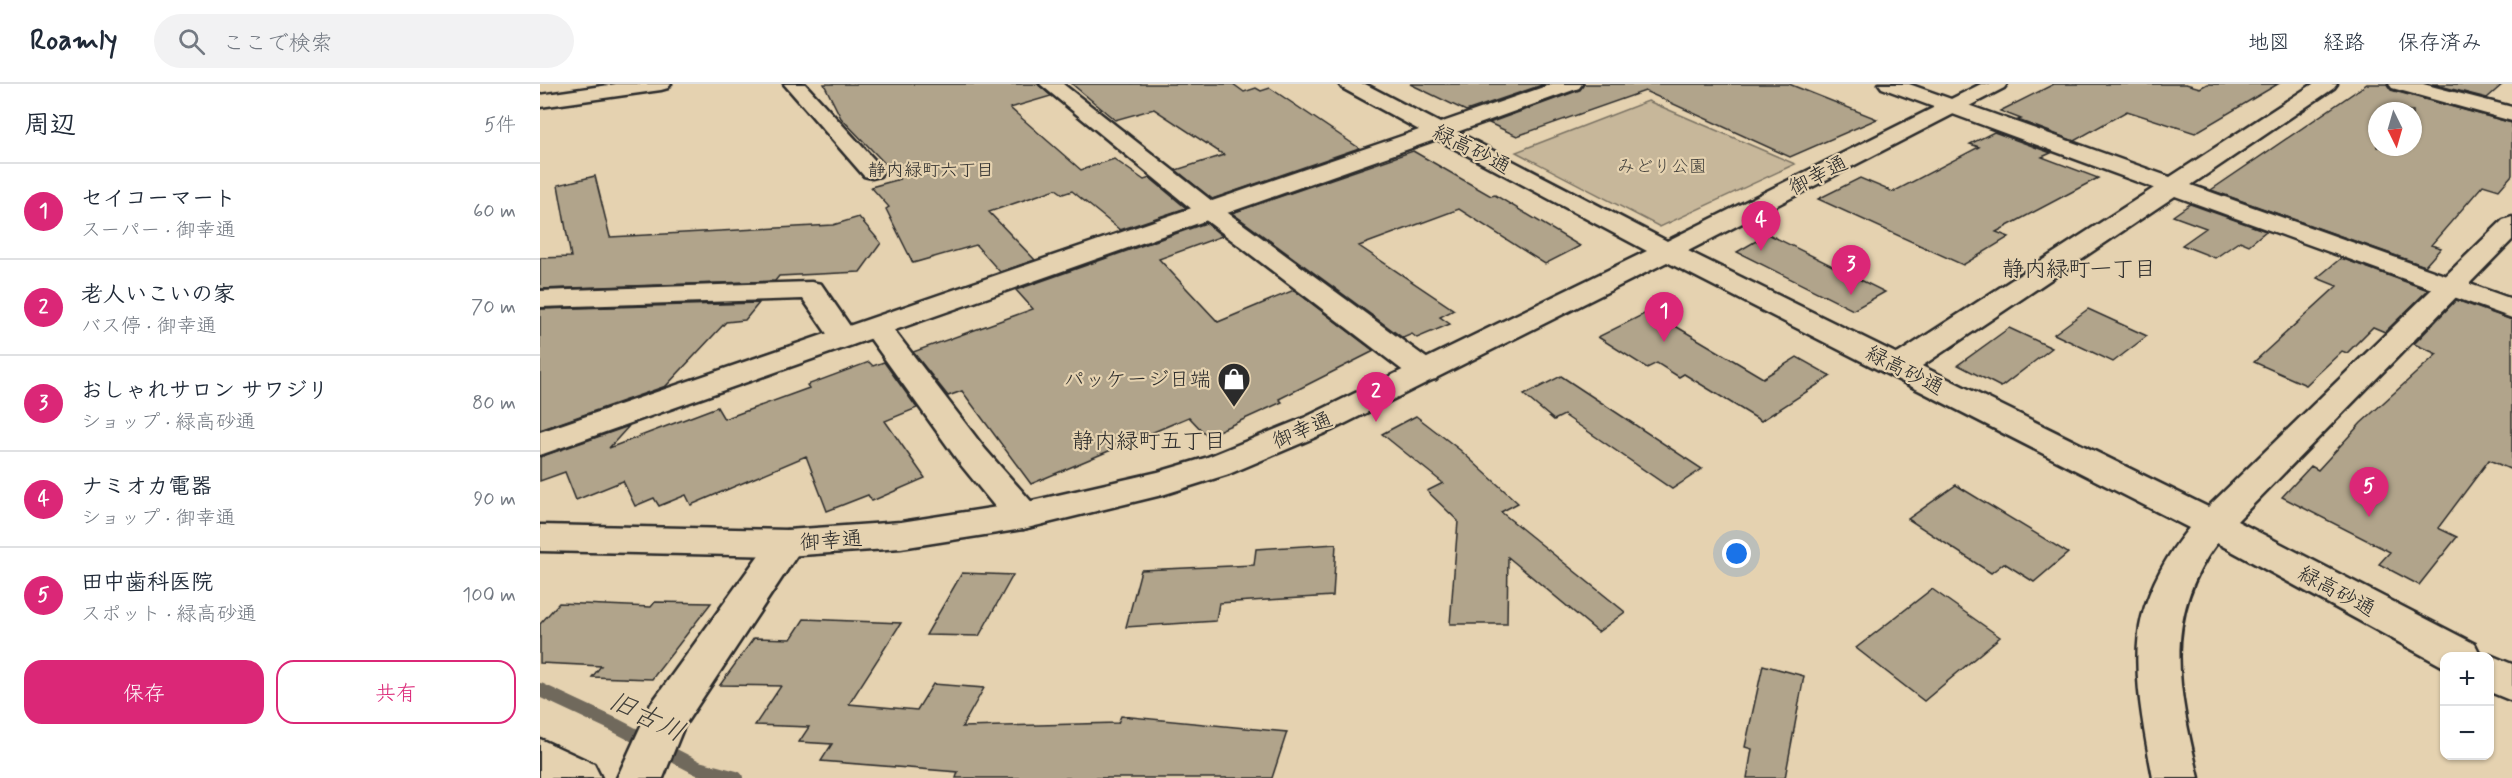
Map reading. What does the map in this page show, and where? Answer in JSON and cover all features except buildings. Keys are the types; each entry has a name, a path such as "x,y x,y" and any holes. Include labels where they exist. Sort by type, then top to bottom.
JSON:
{"street":[{"path":"540,101 593,89 661,84"},
{"path":"794,84 872,171"},
{"path":"1050,84 1208,210 1425,372"},
{"name":"緑高砂通","path":"1349,84 1667,251 2212,524 2451,652"},
{"path":"540,444 1572,84"},
{"path":"1889,84 2512,309"},
{"name":"御幸通","path":"546,542 787,543 901,535 1023,516 1162,483 1216,466 1318,424 1425,372 1997,84"},
{"path":"1899,367 2327,84"},
{"path":"2399,84 2512,114"},
{"path":"2176,778 2168,742 2160,677 2161,621 2178,570 2191,549 2212,524 2512,225"},
{"path":"540,299 811,290 844,338"},
{"path":"877,327 974,457 1023,516"},
{"path":"640,778 666,717 787,543"},
{"path":"2494,674 2512,684"},
{"path":"540,758 579,778"}],"green space":[{"name":"みどり公園","path":"1648,101 1795,164 1660,227 1516,152"}],"waterway":[{"name":"旧古川","path":"540,690 615,725 698,768 736,778"}],"place":[{"name":"ナミオカ電器","path":"1761,251"},
{"name":"おしゃれサロン サワジリ","path":"1851,295"},
{"name":"セイコーマート","path":"1664,342"},
{"name":"パッケージ日端","path":"1234,408"},
{"name":"老人いこいの家","path":"1376,422"},
{"name":"田中歯科医院","path":"2369,517"}],"district":[{"name":"静内緑町六丁目","path":"931,170"},
{"name":"静内緑町一丁目","path":"2079,268"},
{"name":"静内緑町五丁目","path":"1149,440"}]}
